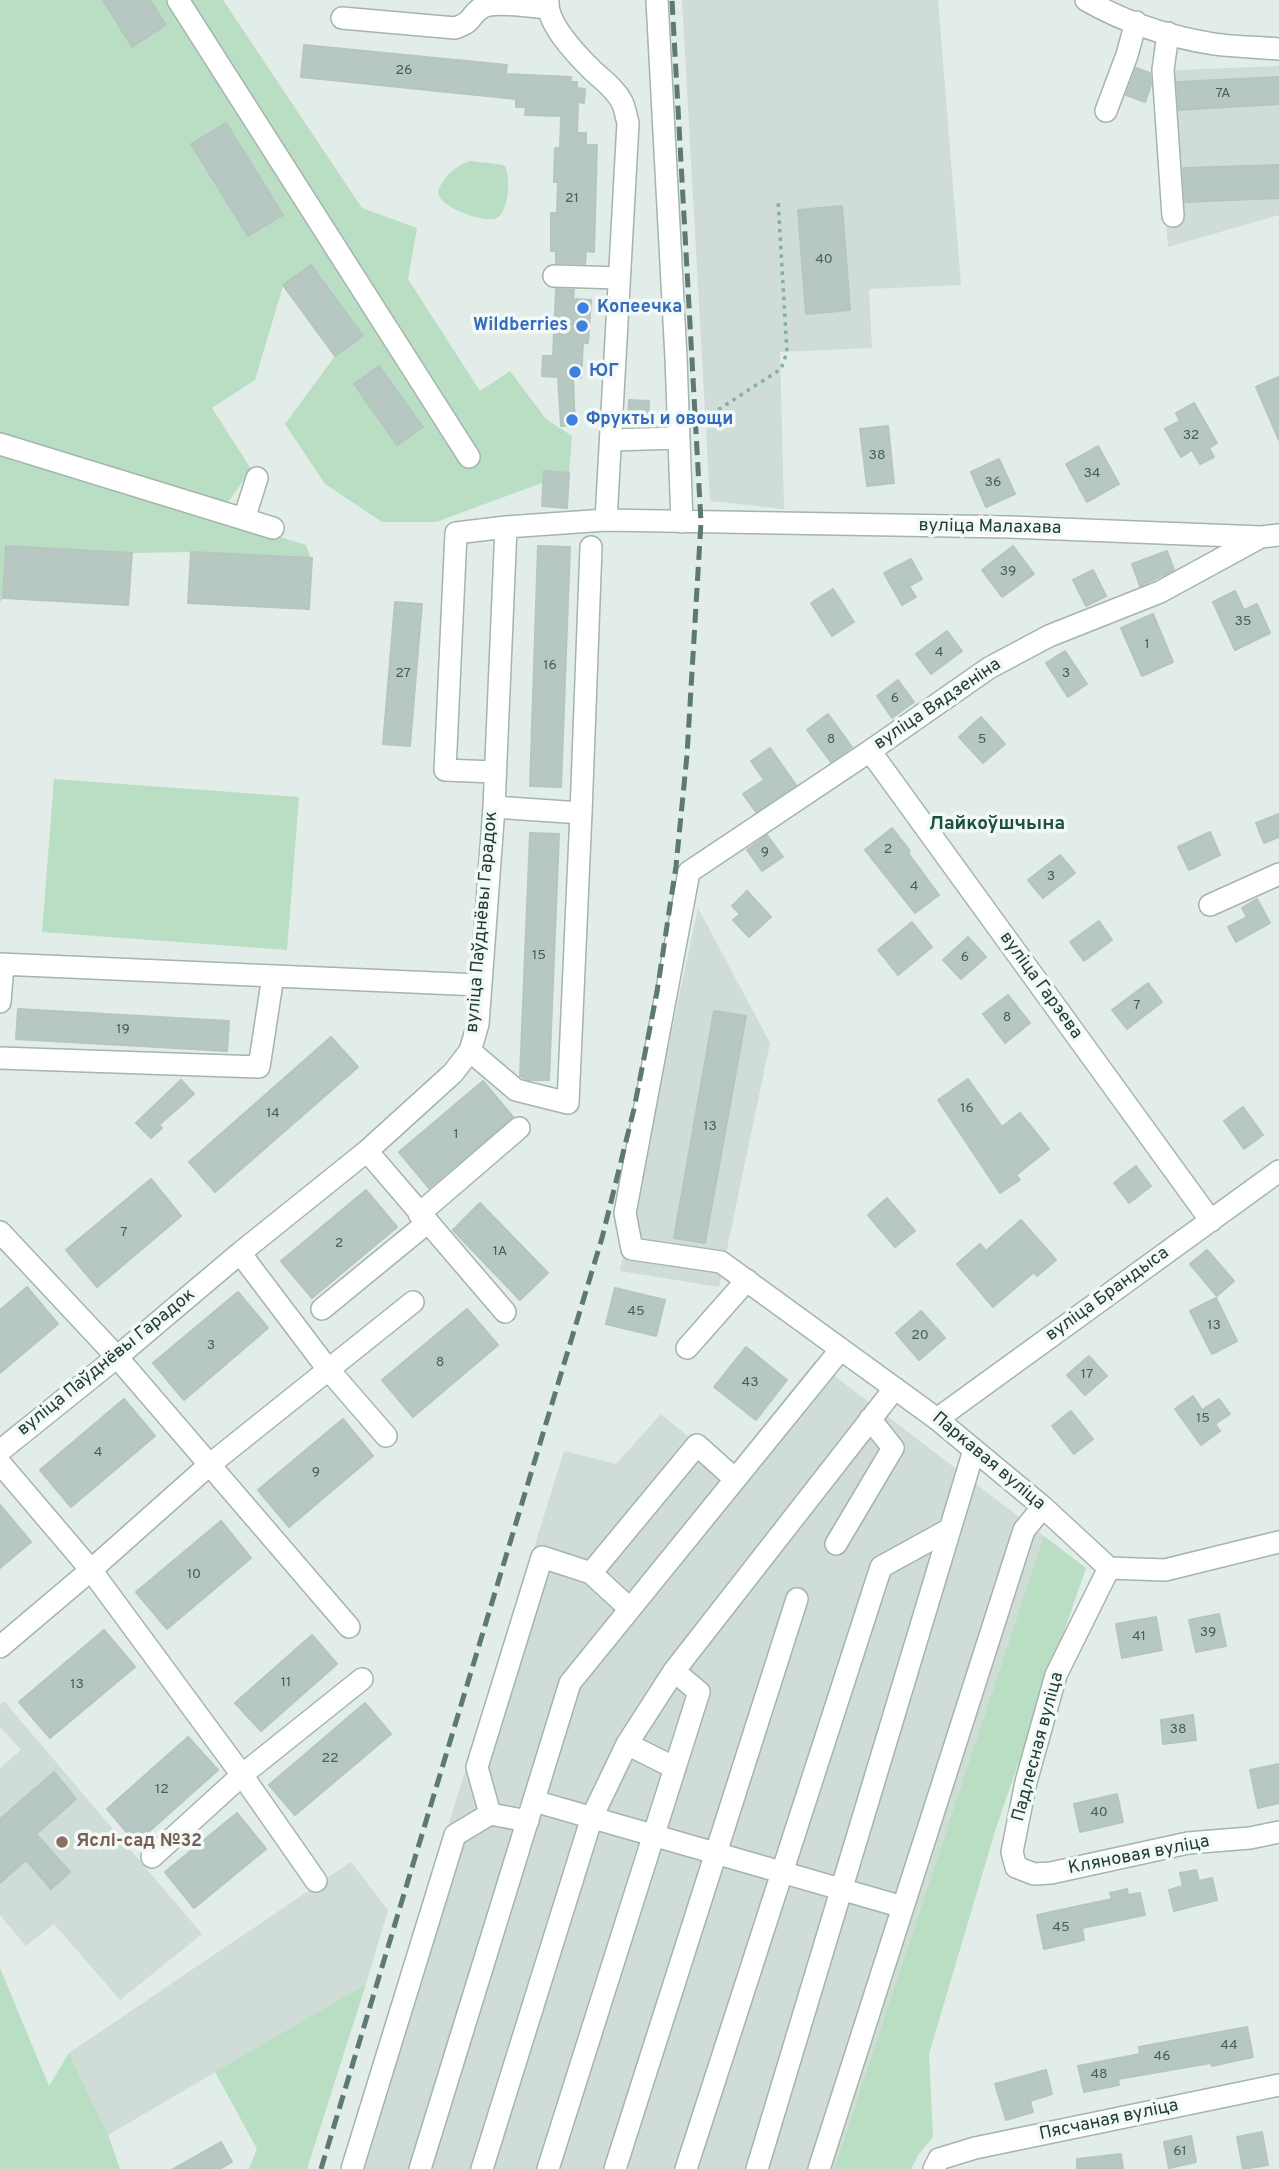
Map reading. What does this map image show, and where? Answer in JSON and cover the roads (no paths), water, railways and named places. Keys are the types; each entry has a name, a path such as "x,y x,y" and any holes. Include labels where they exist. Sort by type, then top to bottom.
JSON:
{"street":[{"path":"178,0 469,457"},
{"path":"494,772 445,770 456,533 606,520 692,522 679,429 657,0"},
{"path":"1086,0 1108,12 1168,33 1213,44 1279,48"},
{"path":"342,18 455,28 471,20 483,6 547,4 567,42 622,102 628,123 606,520"},
{"path":"1106,111 1136,22"},
{"path":"1168,33 1163,70 1173,216"},
{"path":"554,276 619,278"},
{"path":"611,440 679,429"},
{"path":"0,444 273,528"},
{"path":"244,519 257,478"},
{"name":"вуліца Малахава","path":"692,522 1010,527 1270,536"},
{"name":"вуліца Паўднёвы Гарадок","path":"0,1451 367,1151 453,1073 470,1051 478,1024 494,807 506,527"},
{"name":"вуліца Вядзеніна","path":"721,1262 632,1250 625,1213 689,872 989,668 1049,636 1160,592 1270,536"},
{"path":"470,1051 516,1090 568,1102 591,547"},
{"name":"вуліца Гарэева","path":"870,751 1211,1221"},
{"path":"494,807 581,813"},
{"path":"1210,905 1279,874"},
{"path":"0,1002 2,965 480,985"},
{"path":"0,1058 259,1067 273,976"},
{"path":"322,1309 519,1128"},
{"path":"367,1151 505,1312"},
{"name":"вуліца Брандыса","path":"937,1419 1279,1171"},
{"path":"0,1232 117,1357 349,1627"},
{"path":"240,1253 327,1368 386,1436"},
{"name":"Паркавая вуліца","path":"721,1262 937,1419 1043,1507 1109,1568"},
{"path":"687,1349 747,1280"},
{"path":"0,1647 208,1466 327,1368 413,1302"},
{"path":"420,2169 570,1683 841,1349"},
{"path":"482,2169 592,1817 627,1744 674,1671 894,1388"},
{"path":"836,1544 893,1447 870,1419"},
{"path":"591,1573 697,1445 735,1479"},
{"path":"757,2169 974,1450"},
{"path":"0,1463 91,1570 242,1775 316,1881"},
{"path":"819,2169 1024,1530 1043,1507"},
{"path":"686,2169 881,1567 950,1529"},
{"path":"1109,1568 1165,1570 1279,1542"},
{"path":"490,1814 477,1767 542,1557 591,1573 630,1609"},
{"name":"Падлесная вуліца","path":"1012,1852 1026,1782 1056,1675 1109,1568"},
{"path":"615,2169 797,1599"},
{"path":"548,2169 699,1692 674,1671"},
{"path":"152,1857 242,1775 362,1679"},
{"path":"627,1744 675,1768"},
{"path":"534,1801 903,1907"},
{"path":"352,2169 455,1835 490,1814 528,1821"},
{"name":"Кляновая вуліца","path":"1012,1852 1016,1867 1034,1874 1051,1873 1188,1843 1250,1838 1279,1832"},
{"name":"Пясчаная вуліца","path":"936,2164 975,2148 1279,2085"}],"railway":[{"path":"321,2169 602,1238 634,1109 657,992 676,866 687,755 701,522 672,0"}],"place":[{"name":"Копеечка","path":"583,308"},
{"name":"Wildberries","path":"582,326"},
{"name":"ЮГ","path":"575,372"},
{"name":"Фрукты и овощи","path":"572,420"},
{"name":"Яслі-сад №32","path":"62,1842"}],"district":[{"name":"Лайкоўшчына","path":"997,825"}]}
